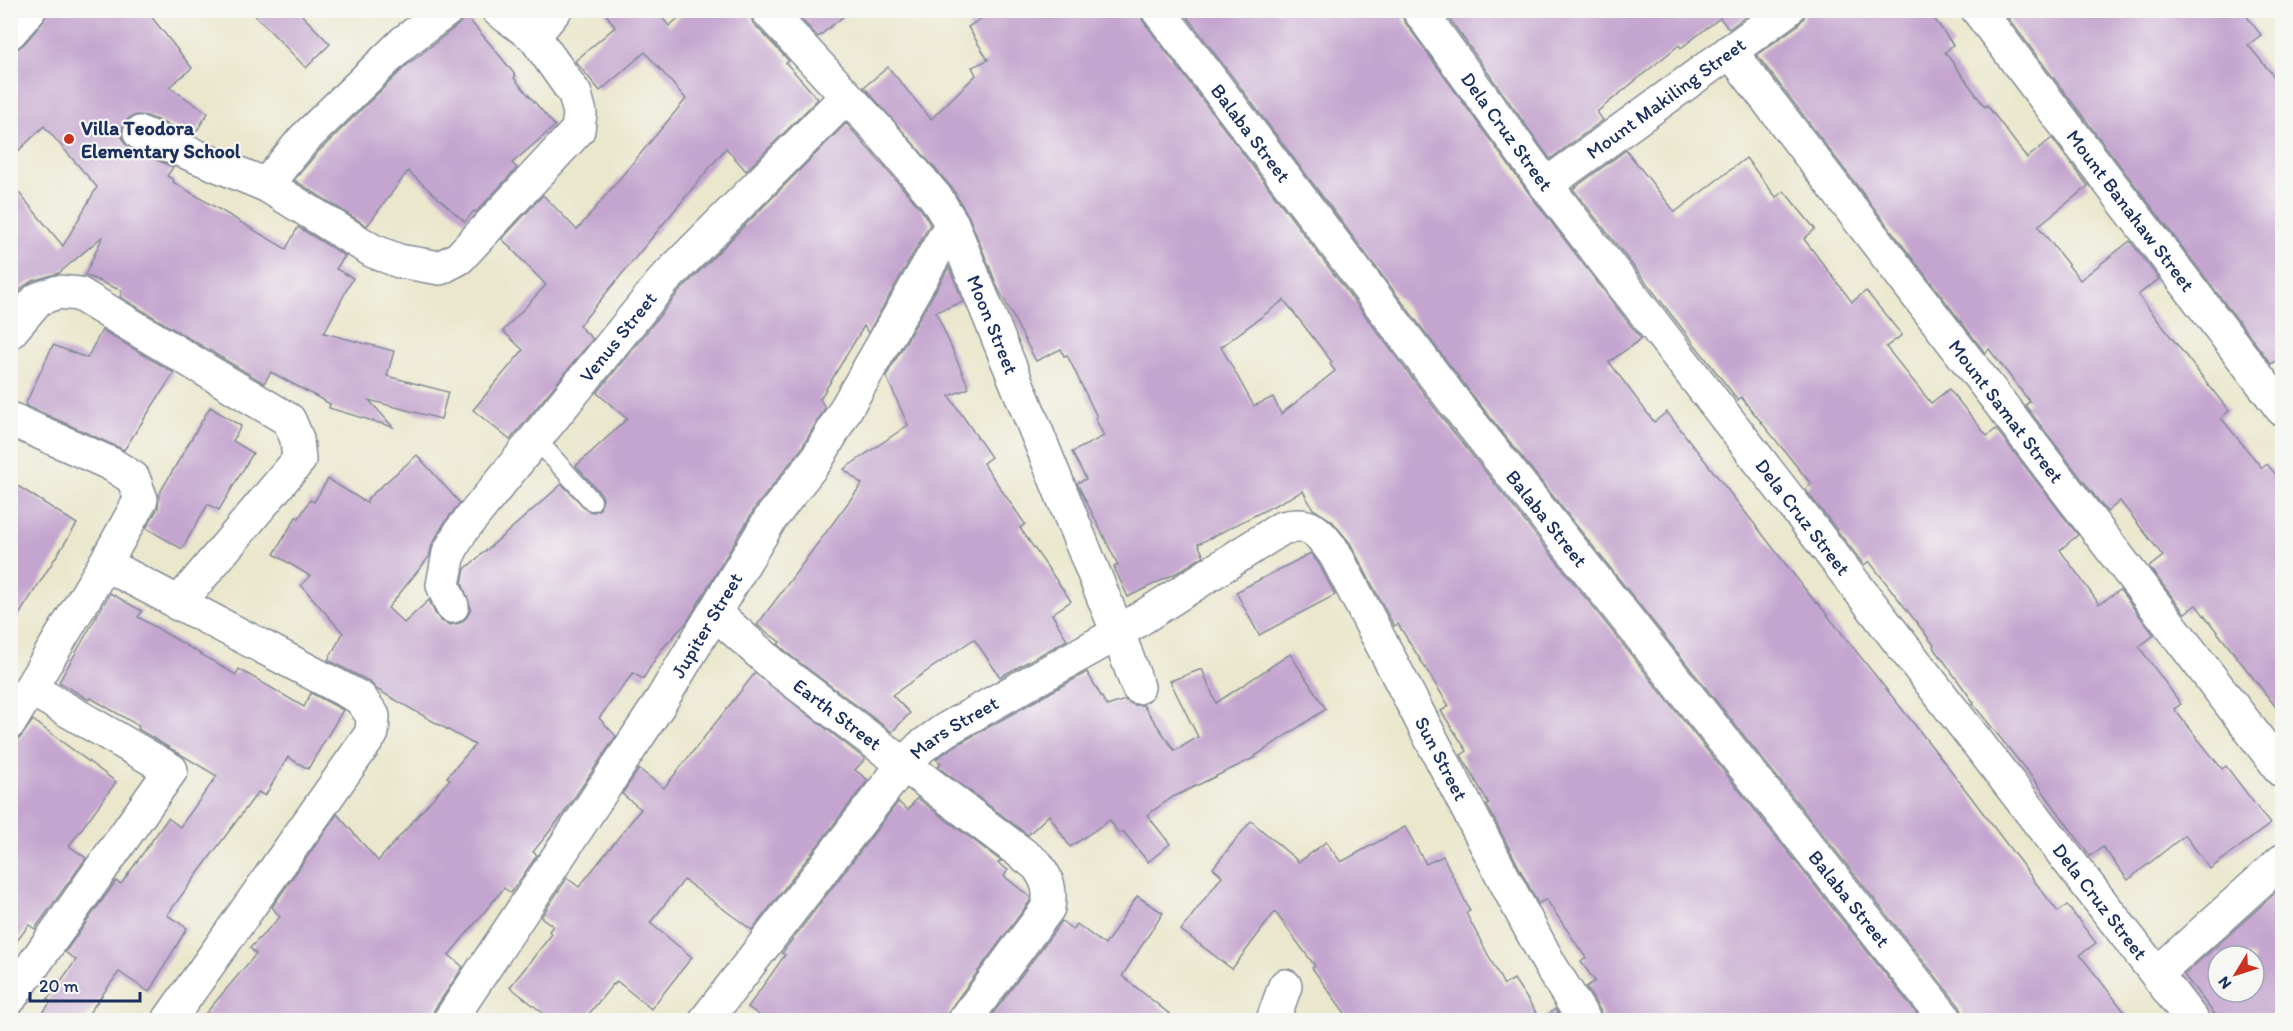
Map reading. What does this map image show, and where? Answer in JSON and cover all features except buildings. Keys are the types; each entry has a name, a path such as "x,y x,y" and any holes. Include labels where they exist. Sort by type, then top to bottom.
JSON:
{"street":[{"path":"10,32 29,10"},
{"path":"266,185 303,140 404,42 447,10"},
{"path":"140,133 266,185 373,251 399,261 440,268 459,258 578,130 580,113 575,94 534,36 498,10"},
{"path":"534,36 555,10"},
{"name":"Moon Street","path":"767,10 921,178 952,224 1138,687"},
{"name":"Balaba Street","path":"1158,10 1463,412 1946,1020"},
{"name":"Dela Cruz Street","path":"1419,10 1546,184 2192,1020"},
{"name":"Mount Makiling Street","path":"1546,184 1787,10"},
{"name":"Mount Banahaw Street","path":"1978,10 2283,409"},
{"name":"Mount Samat Street","path":"1730,51 2283,771"},
{"name":"Venus Street","path":"452,606 443,585 449,553 461,531 664,280 846,97"},
{"name":"Jupiter Street","path":"450,1020 658,706 771,518 817,459 952,224"},
{"path":"10,332 38,299 58,292 78,294 289,420 297,439 299,459 178,604"},
{"path":"10,419 111,464 133,478 141,500 10,722"},
{"name":"Sun Street","path":"1282,528 1302,525 1312,528 1323,537 1335,554 1513,896 1550,965 1584,1020"},
{"name":"Mars Street","path":"706,1020 904,764 921,747 945,730 1118,633 1282,528"},
{"path":"105,564 360,698 374,716 372,733 169,1020"},
{"name":"Earth Street","path":"715,613 779,670 1037,866 1048,879 1050,895 1048,908 965,1020"},
{"path":"10,998 171,770 31,689"},
{"path":"2157,974 2283,861"},
{"path":"1273,1020 1285,986"}],"lane":[{"path":"536,439 592,501"}],"place":[{"name":"Villa Teodora Elementary School","path":"69,139"}]}
